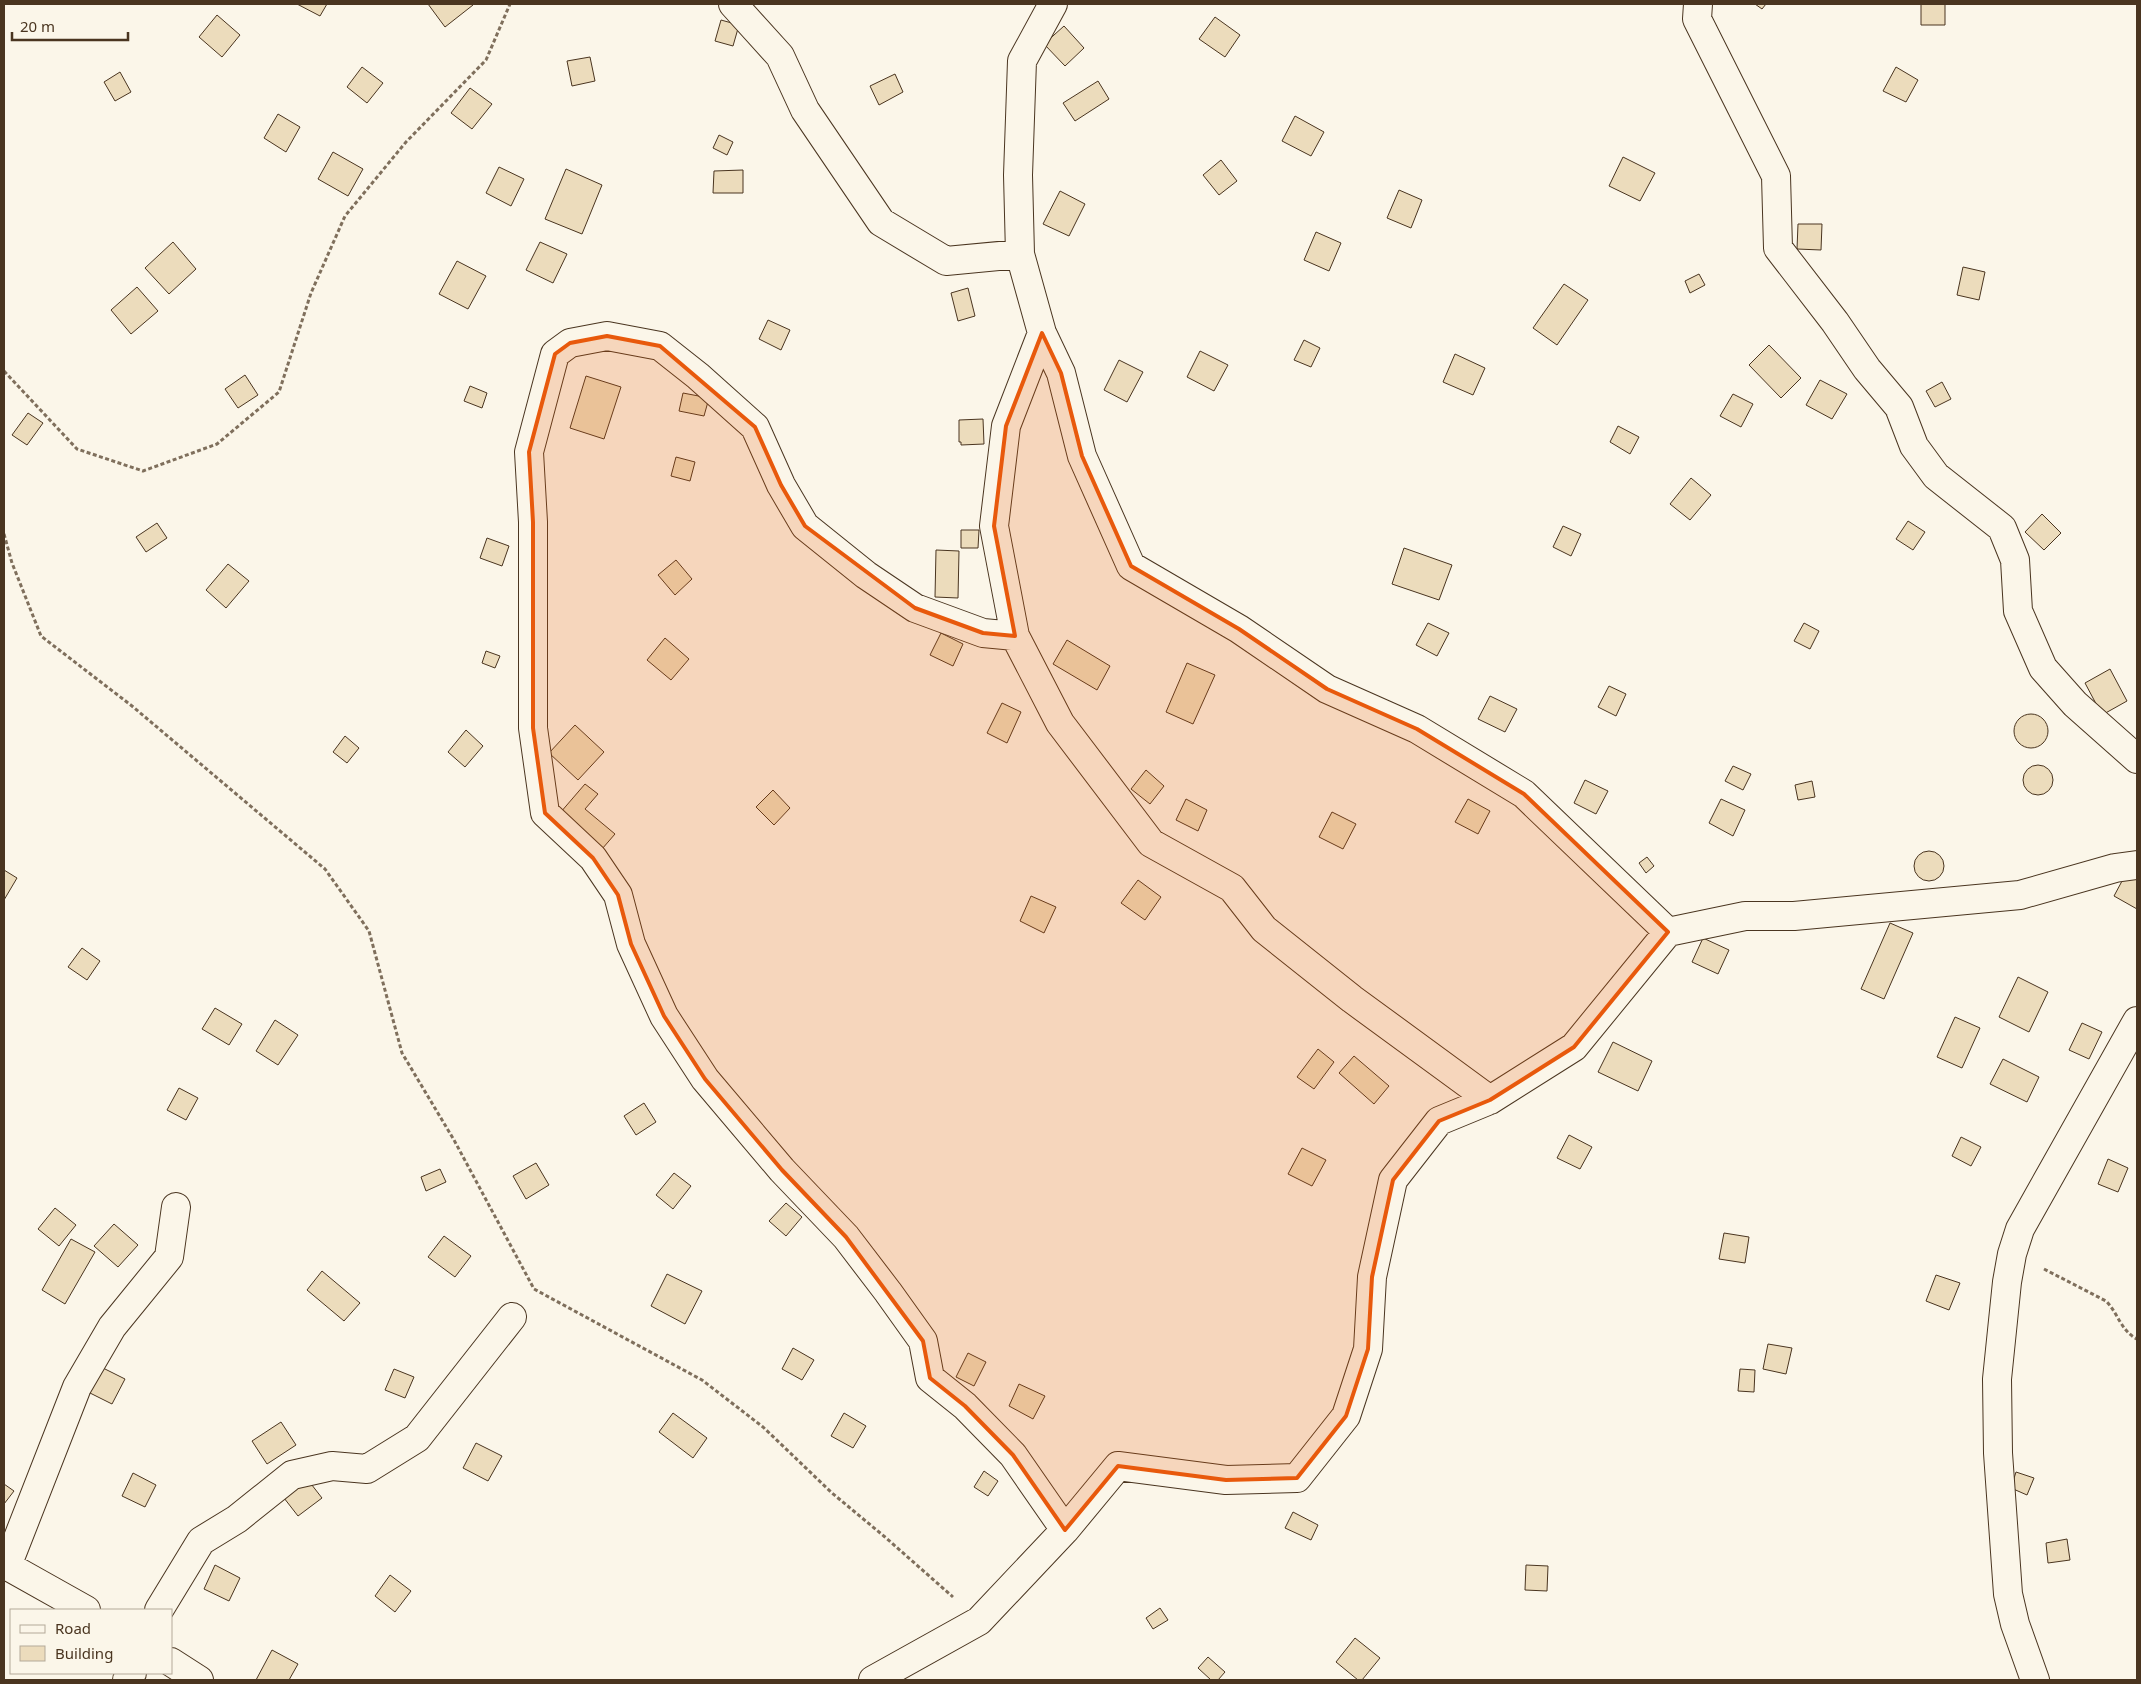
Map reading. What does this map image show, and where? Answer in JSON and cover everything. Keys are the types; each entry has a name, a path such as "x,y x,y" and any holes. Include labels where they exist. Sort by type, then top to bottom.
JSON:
{"street":[{"path":"733,4 780,56 805,110 881,222 946,261 1020,254"},
{"path":"1053,4 1022,61 1018,175 1020,254 1042,333 1061,373 1082,456 1131,566 1239,629 1327,689 1417,729 1524,794 1668,932"},
{"path":"1698,4 1697,19 1776,176 1778,248 1835,322 1867,369 1899,407 1914,446 1936,476 2002,528 2015,560 2018,611 2043,668 2075,704 2137,759"},
{"path":"1042,333 1006,426 994,526 1015,636 1060,723 1151,843 1232,888 1264,929 1352,999 1490,1100"},
{"path":"1015,636 983,633 915,608 866,574 806,526 781,485 755,427 698,376 660,346 608,336 570,342 555,354 529,452 533,522 533,728 545,813 593,858 618,895 631,944 660,1007 705,1080 782,1170 846,1237 923,1340 930,1378 965,1406 1014,1455 1065,1530"},
{"path":"873,1680 979,1621 1065,1530 1118,1466 1226,1480 1297,1478 1346,1416 1368,1349 1372,1276 1392,1180 1439,1120 1490,1100 1574,1047 1668,932 1745,916 1794,916 2020,896 2115,868 2137,865"},
{"path":"2036,1680 2015,1624 2008,1594 1998,1453 1997,1379 2007,1282 2012,1254 2020,1229 2137,1022"},
{"path":"84,1609 6,1565 77,1387 112,1327 169,1257 176,1207"},
{"path":"161,1609 201,1541 237,1519 292,1475 332,1466 367,1469 417,1438 512,1317"},
{"path":"172,1663 199,1680"}],"path":[{"path":"4,371 77,448 143,470 217,444 279,392 311,293 345,216 406,142 486,60 510,4"},
{"path":"4,534 12,563 41,636 132,706 325,869 369,931 402,1053 454,1140 534,1289 702,1380 763,1427 832,1493 885,1536 979,1621"},
{"path":"2012,1254 2106,1301 2113,1307 2124,1330 2137,1338"}],"highlighted area":[{"path":"1042,333 1061,373 1082,456 1131,566 1239,629 1327,689 1417,729 1524,794 1668,932 1574,1047 1490,1100 1439,1121 1393,1180 1372,1277 1368,1349 1346,1416 1297,1478 1226,1480 1118,1466 1065,1530 1013,1455 965,1406 930,1378 923,1341 846,1237 782,1170 705,1079 664,1016 631,944 618,895 593,858 545,813 533,728 533,522 529,452 555,354 570,343 607,336 660,346 755,427 781,485 805,526 915,608 983,633 1015,636 994,526 1006,426"}],"building":[{"path":"297,4 327,4 320,16"},
{"path":"428,4 472,4 473,5 445,27"},
{"path":"1755,4 1766,4 1762,9"},
{"path":"1921,4 1945,4 1945,25 1921,25"},
{"path":"217,15 240,35 222,57 199,37"},
{"path":"1215,17 1240,35 1225,57 1199,39"},
{"path":"721,20 739,25 733,46 715,41"},
{"path":"1064,26 1084,48 1065,66 1044,44"},
{"path":"590,57 595,81 572,86 567,61"},
{"path":"362,67 383,83 367,103 347,87"},
{"path":"1896,67 1918,80 1906,102 1883,91"},
{"path":"120,72 131,92 115,101 104,82"},
{"path":"895,74 903,92 879,105 870,86"},
{"path":"1098,81 1109,99 1075,121 1063,103"},
{"path":"470,88 492,104 472,129 451,113"},
{"path":"278,114 300,127 286,152 264,138"},
{"path":"1295,116 1324,132 1311,156 1282,141"},
{"path":"719,135 733,142 727,155 713,148"},
{"path":"333,152 363,169 348,196 318,179"},
{"path":"1623,157 1655,173 1640,201 1609,186"},
{"path":"1221,160 1237,181 1219,195 1203,175"},
{"path":"499,167 524,179 511,206 486,193"},
{"path":"566,169 602,185 582,234 545,219"},
{"path":"743,170 743,193 713,193 714,171"},
{"path":"1399,190 1422,200 1411,228 1387,218"},
{"path":"1060,191 1085,204 1069,236 1043,224"},
{"path":"1798,224 1822,224 1821,250 1797,249"},
{"path":"1316,232 1341,243 1329,271 1304,260"},
{"path":"173,242 196,269 169,294 145,268"},
{"path":"540,242 567,254 553,283 526,270"},
{"path":"457,261 486,276 468,309 439,294"},
{"path":"1963,267 1985,272 1979,300 1957,295"},
{"path":"1699,274 1705,285 1690,293 1685,281"},
{"path":"1564,284 1588,300 1557,345 1533,328"},
{"path":"137,287 158,311 131,334 111,310"},
{"path":"968,288 975,316 958,321 951,293"},
{"path":"768,320 790,330 781,350 759,339"},
{"path":"1304,340 1320,348 1311,367 1294,360"},
{"path":"1769,345 1801,378 1781,398 1749,365"},
{"path":"1200,351 1228,365 1214,391 1187,377"},
{"path":"1455,354 1485,368 1473,395 1443,382"},
{"path":"1119,360 1143,372 1127,402 1104,390"},
{"path":"245,375 258,395 238,408 225,389"},
{"path":"586,376 621,387 604,439 570,428"},
{"path":"1820,380 1847,394 1832,419 1806,405"},
{"path":"1942,382 1951,399 1935,407 1926,391"},
{"path":"470,386 487,393 482,408 464,401"},
{"path":"683,393 709,398 704,416 679,411"},
{"path":"1733,394 1753,404 1741,427 1720,416"},
{"path":"28,413 43,423 27,445 12,435"},
{"path":"983,419 984,444 961,445 961,442 959,442 959,420"},
{"path":"1618,426 1639,437 1630,454 1610,442"},
{"path":"676,457 695,462 690,481 671,476"},
{"path":"1691,478 1711,495 1690,520 1670,504"},
{"path":"2042,514 2061,533 2044,550 2025,532"},
{"path":"1908,521 1925,532 1913,550 1896,539"},
{"path":"157,523 167,538 146,552 136,537"},
{"path":"1563,526 1581,534 1571,556 1553,547"},
{"path":"961,530 979,530 978,548 961,548"},
{"path":"487,538 509,546 502,566 480,558"},
{"path":"1404,548 1452,565 1439,600 1392,584"},
{"path":"936,550 959,551 958,598 935,597"},
{"path":"676,560 692,579 675,595 658,575"},
{"path":"228,564 249,581 226,608 206,590"},
{"path":"1428,623 1449,633 1437,656 1416,645"},
{"path":"1804,623 1819,631 1810,649 1794,641"},
{"path":"941,633 963,644 953,666 930,655"},
{"path":"665,638 689,659 671,680 647,660"},
{"path":"1067,640 1110,666 1097,690 1053,664"},
{"path":"486,651 500,656 495,668 482,663"},
{"path":"1187,663 1215,675 1193,724 1166,712"},
{"path":"2110,669 2127,701 2102,715 2085,683"},
{"path":"1609,686 1626,694 1616,716 1598,707"},
{"path":"1490,696 1517,709 1505,732 1478,719"},
{"path":"1002,703 1021,712 1007,743 987,733"},
{"path":"2031,714 2038,715 2043,719 2047,724 2047,738 2043,743 2038,747 2031,748 2024,747 2019,743 2015,738 2014,731 2015,724 2019,719 2024,715"},
{"path":"575,725 604,752 578,780 549,753"},
{"path":"466,730 483,746 465,767 448,752"},
{"path":"345,736 359,748 347,763 333,752"},
{"path":"2038,765 2049,769 2053,780 2049,791 2038,795 2027,791 2023,780 2027,769"},
{"path":"1733,766 1751,774 1743,790 1725,781"},
{"path":"1146,770 1164,786 1150,804 1131,789"},
{"path":"1585,780 1608,791 1596,814 1574,803"},
{"path":"1812,781 1815,797 1798,800 1795,785"},
{"path":"585,784 598,794 585,809 615,834 602,849 560,813"},
{"path":"773,790 790,808 774,825 756,807"},
{"path":"1186,799 1207,810 1198,831 1176,820"},
{"path":"1468,799 1490,811 1478,834 1455,822"},
{"path":"1721,799 1745,810 1733,836 1709,823"},
{"path":"1332,812 1356,824 1343,849 1319,837"},
{"path":"1929,851 1935,852 1943,860 1943,872 1935,880 1929,881 1923,880 1915,872 1914,866 1915,860 1923,852"},
{"path":"1647,857 1654,866 1646,873 1639,863"},
{"path":"2129,868 2137,872 2137,909 2114,896"},
{"path":"4,870 17,878 4,900"},
{"path":"1138,880 1161,897 1145,920 1121,903"},
{"path":"1031,896 1056,907 1044,933 1020,921"},
{"path":"1890,923 1913,933 1884,999 1861,989"},
{"path":"1703,938 1729,950 1718,974 1692,962"},
{"path":"82,948 100,961 87,980 68,967"},
{"path":"2018,977 2048,992 2029,1032 1999,1017"},
{"path":"215,1008 242,1024 229,1045 202,1029"},
{"path":"1955,1017 1980,1028 1962,1068 1937,1057"},
{"path":"275,1020 298,1035 278,1065 256,1051"},
{"path":"2082,1023 2102,1032 2089,1059 2069,1050"},
{"path":"1613,1042 1652,1061 1638,1091 1598,1072"},
{"path":"1318,1049 1334,1062 1314,1089 1297,1077"},
{"path":"1354,1056 1389,1086 1374,1104 1339,1073"},
{"path":"2003,1059 2039,1077 2027,1102 1990,1084"},
{"path":"179,1088 198,1098 186,1120 167,1110"},
{"path":"644,1103 656,1122 636,1135 624,1116"},
{"path":"1569,1135 1592,1147 1580,1169 1557,1158"},
{"path":"1961,1137 1981,1147 1971,1166 1952,1156"},
{"path":"1302,1148 1326,1160 1312,1186 1288,1174"},
{"path":"2108,1159 2128,1168 2118,1192 2098,1184"},
{"path":"536,1163 549,1185 526,1199 513,1176"},
{"path":"440,1169 446,1182 426,1191 421,1177"},
{"path":"674,1173 691,1186 673,1209 656,1195"},
{"path":"786,1203 802,1217 786,1236 769,1221"},
{"path":"55,1208 76,1225 59,1246 38,1229"},
{"path":"114,1224 138,1245 118,1267 94,1246"},
{"path":"1724,1233 1749,1237 1745,1263 1719,1259"},
{"path":"444,1236 471,1256 455,1277 428,1257"},
{"path":"71,1239 95,1252 65,1304 42,1290"},
{"path":"322,1271 360,1303 344,1321 307,1290"},
{"path":"667,1274 702,1291 685,1324 651,1306"},
{"path":"1936,1275 1960,1283 1949,1310 1926,1301"},
{"path":"1768,1344 1792,1348 1786,1374 1763,1369"},
{"path":"793,1348 814,1360 802,1380 782,1369"},
{"path":"968,1353 986,1362 974,1386 956,1377"},
{"path":"101,1367 125,1379 112,1404 88,1392"},
{"path":"394,1369 414,1377 405,1398 385,1390"},
{"path":"1740,1369 1755,1370 1754,1392 1738,1391"},
{"path":"1019,1384 1045,1396 1033,1419 1009,1406"},
{"path":"673,1413 707,1438 693,1458 659,1432"},
{"path":"844,1413 866,1426 853,1448 831,1436"},
{"path":"281,1422 296,1445 267,1464 252,1441"},
{"path":"476,1443 502,1456 488,1481 463,1468"},
{"path":"984,1471 998,1481 988,1496 974,1487"},
{"path":"2016,1472 2034,1478 2027,1495 2011,1488"},
{"path":"133,1473 156,1485 145,1507 122,1496"},
{"path":"308,1480 322,1498 298,1516 284,1498"},
{"path":"4,1484 14,1491 4,1504"},
{"path":"1293,1512 1318,1525 1311,1540 1285,1528"},
{"path":"2067,1539 2070,1560 2048,1563 2046,1543"},
{"path":"215,1565 240,1578 229,1601 204,1589"},
{"path":"1526,1565 1548,1566 1547,1591 1525,1590"},
{"path":"390,1575 411,1591 395,1612 375,1596"},
{"path":"1160,1608 1168,1620 1153,1629 1146,1618"},
{"path":"1355,1638 1380,1658 1362,1680 1358,1680 1336,1662"},
{"path":"272,1650 298,1664 289,1680 256,1680"},
{"path":"1208,1657 1225,1672 1218,1680 1211,1680 1198,1668"}]}
